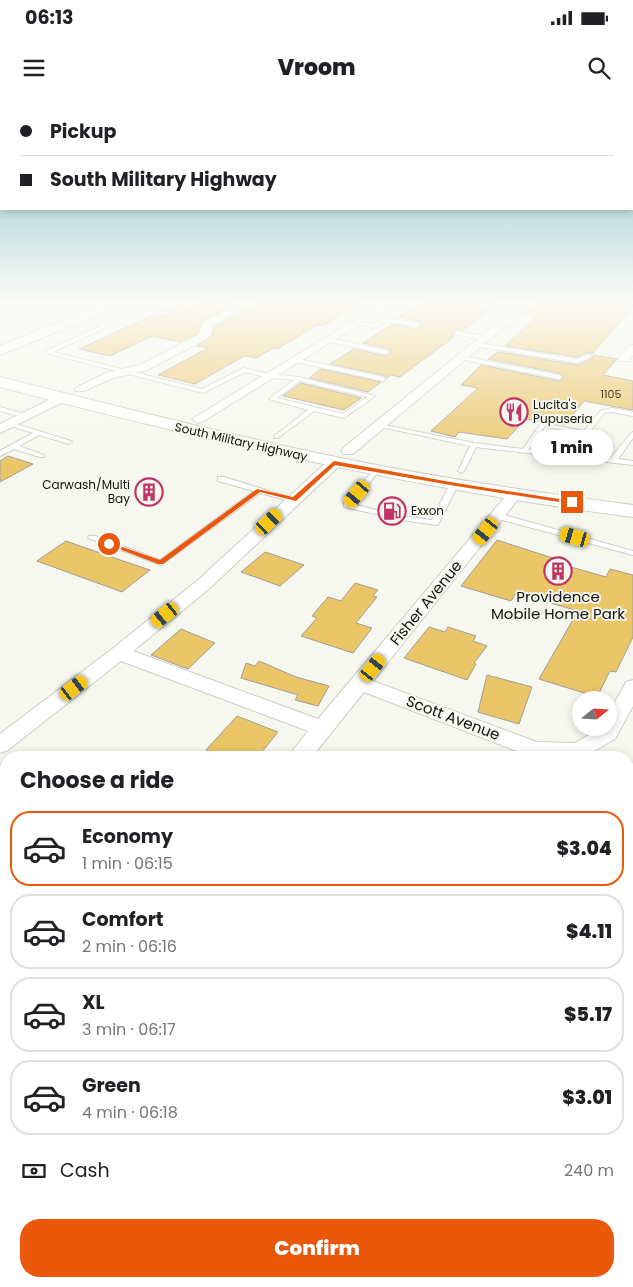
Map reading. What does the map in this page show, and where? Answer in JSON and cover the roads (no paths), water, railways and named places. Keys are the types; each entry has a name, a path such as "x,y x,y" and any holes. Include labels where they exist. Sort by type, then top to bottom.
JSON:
{"main road":[{"name":"South Military Highway","path":"2,381 80,389 198,419 348,451 516,494 633,511"},
{"name":"South Military Highway","path":"2,381 221,439 376,471 633,495"}],"street":[{"path":"80,389 110,375 143,368 165,356"},
{"path":"198,419 300,356"},
{"path":"348,451 462,358"},
{"path":"5,426 62,398"},
{"path":"0,745 119,653 204,584 334,463"},
{"name":"Fisher Avenue","path":"304,751 516,494"},
{"path":"119,653 322,728"},
{"name":"Scott Avenue","path":"360,684 535,750 578,751 608,734 633,687"}],"lane":[{"path":"67,356 203,391 244,370 269,376 299,379 372,396 344,416 272,399 299,379"},
{"path":"548,356 578,361 588,356"},
{"path":"462,358 559,377"},
{"path":"294,360 383,379"},
{"path":"0,409 26,416"},
{"path":"276,437 313,409"},
{"path":"568,456 602,412 612,410 633,414"},
{"path":"525,451 544,424 585,433"},
{"path":"5,426 69,442"},
{"path":"379,426 474,445 633,464"},
{"path":"0,454 38,433"},
{"path":"613,461 633,434"},
{"path":"401,518 435,523 474,445"},
{"path":"13,446 42,456"},
{"path":"376,471 347,505 377,512"},
{"path":"221,479 294,500"},
{"path":"92,538 161,563 260,490"},
{"path":"498,516 633,553"}],"place":[{"name":"Lucita's Pupuseria","path":"514,412"},
{"name":"Carwash/Multi Bay","path":"149,492"},
{"name":"Exxon","path":"392,511"},
{"name":"Providence Mobile Home Park","path":"558,571"}]}
